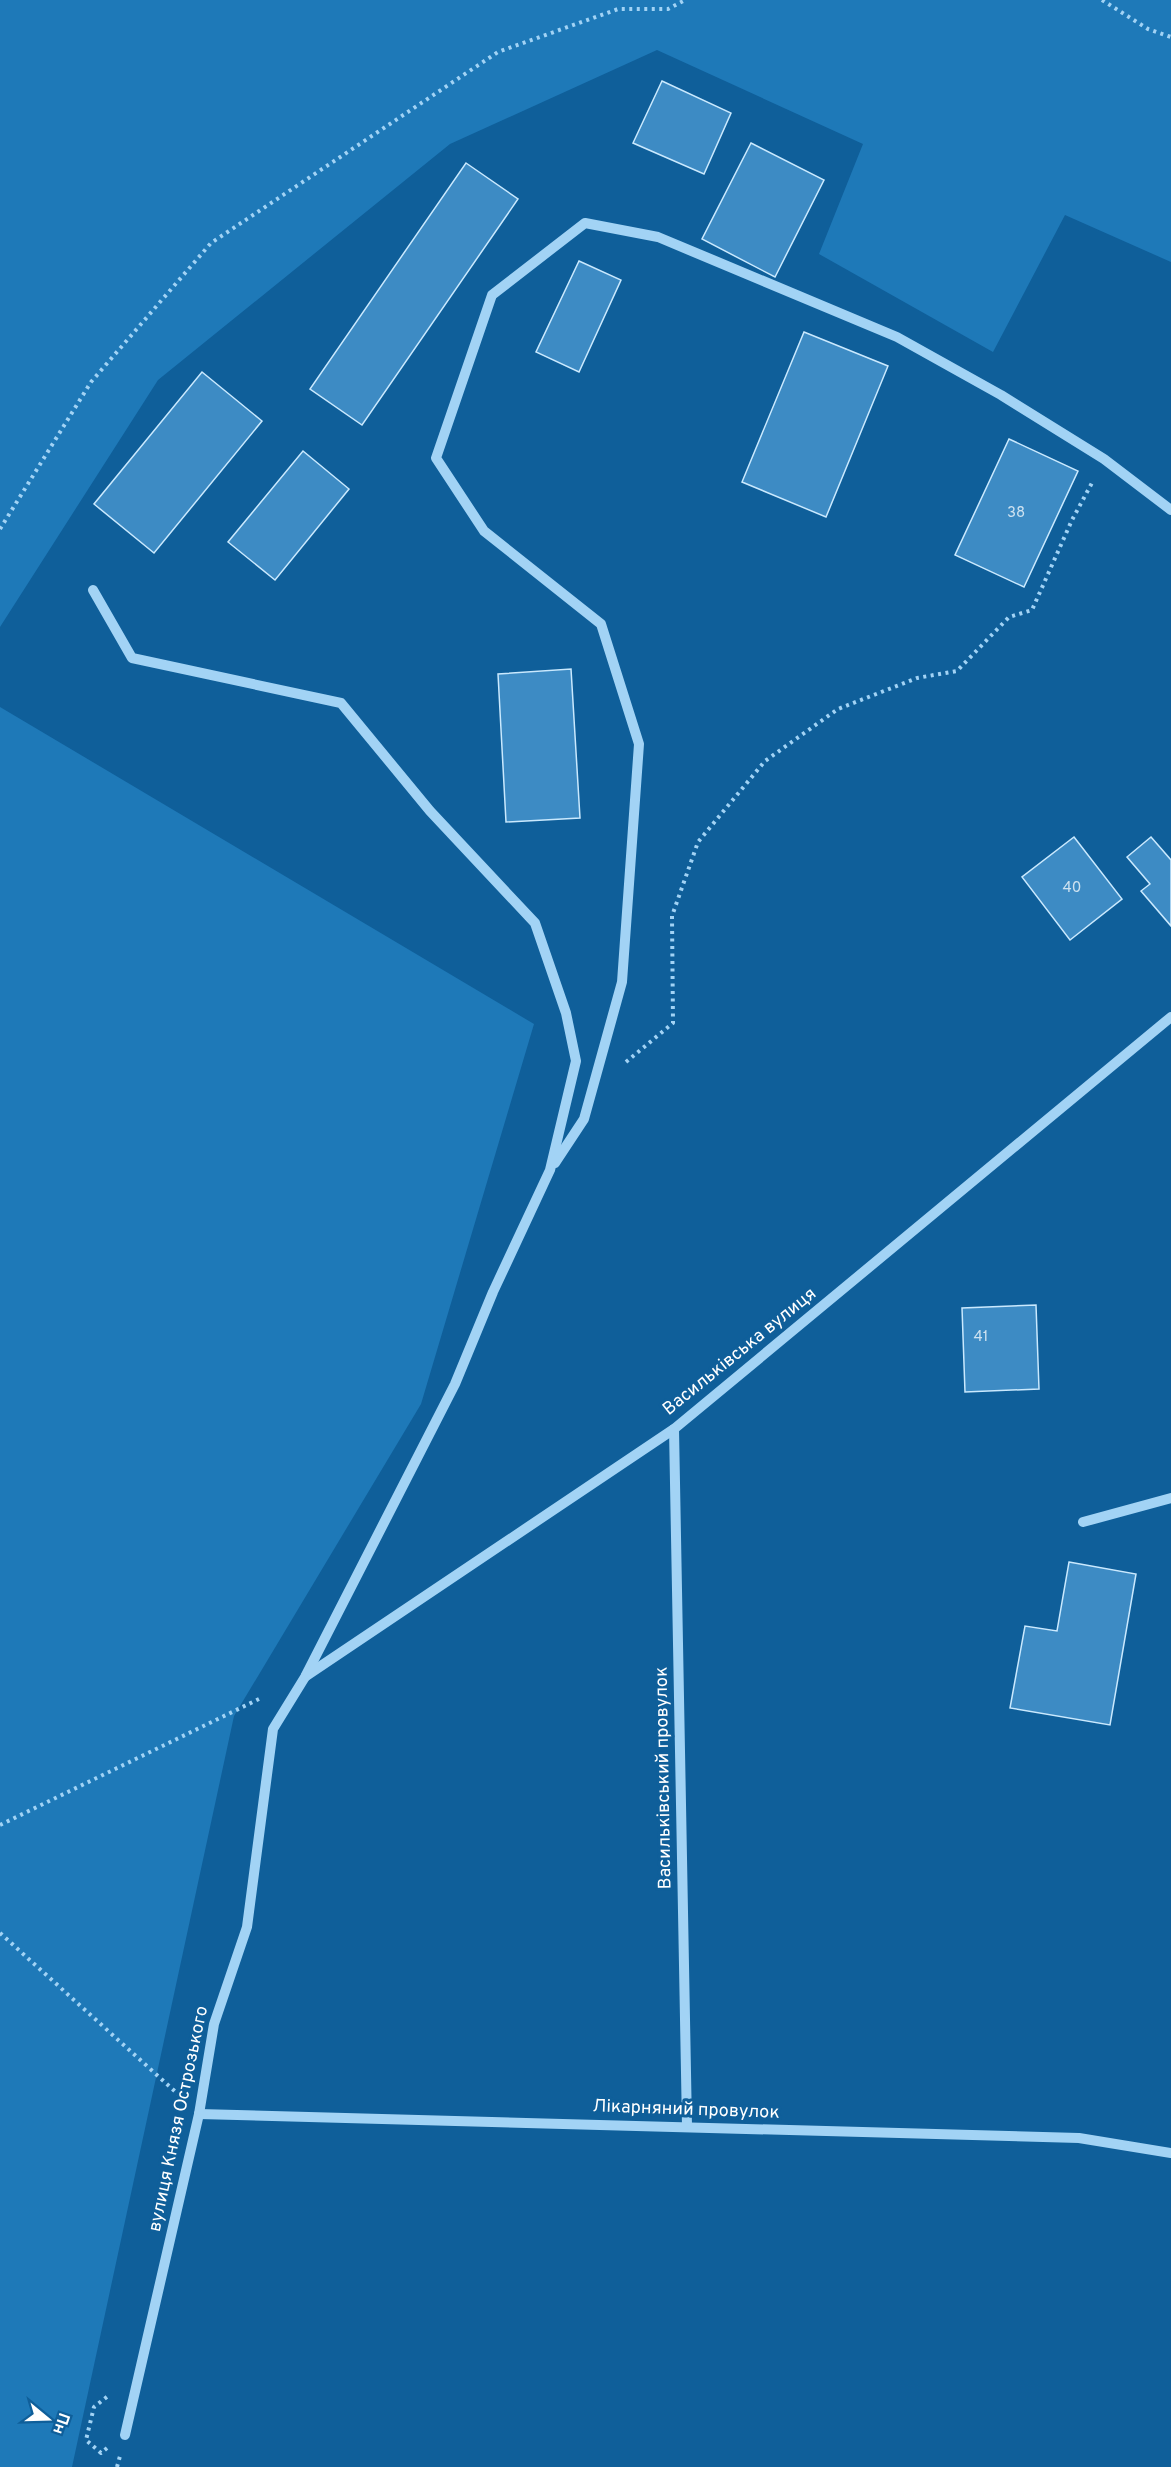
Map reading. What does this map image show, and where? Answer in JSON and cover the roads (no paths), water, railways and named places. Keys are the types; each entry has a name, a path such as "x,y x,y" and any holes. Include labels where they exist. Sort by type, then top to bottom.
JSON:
{"street":[{"path":"550,1170 584,1119 622,982 639,744 601,624 484,531 436,458 492,295 585,222 658,237 897,338 1001,395 1104,459 1171,510"},
{"path":"93,590 132,658 341,703 430,810 535,923 566,1013 576,1061 550,1170"},
{"name":"Васильківська вулиця","path":"305,1677 674,1428 1171,1017"},
{"name":"вулиця Князя Острозького","path":"125,2435 199,2114 214,2024 247,1927 273,1729 305,1677 456,1384 493,1292 550,1170"},
{"name":"Васильківський провулок","path":"674,1428 687,2126"},
{"path":"1083,1522 1171,1498"},
{"name":"Лікарняний провулок","path":"199,2114 1079,2138 1171,2153"}]}
